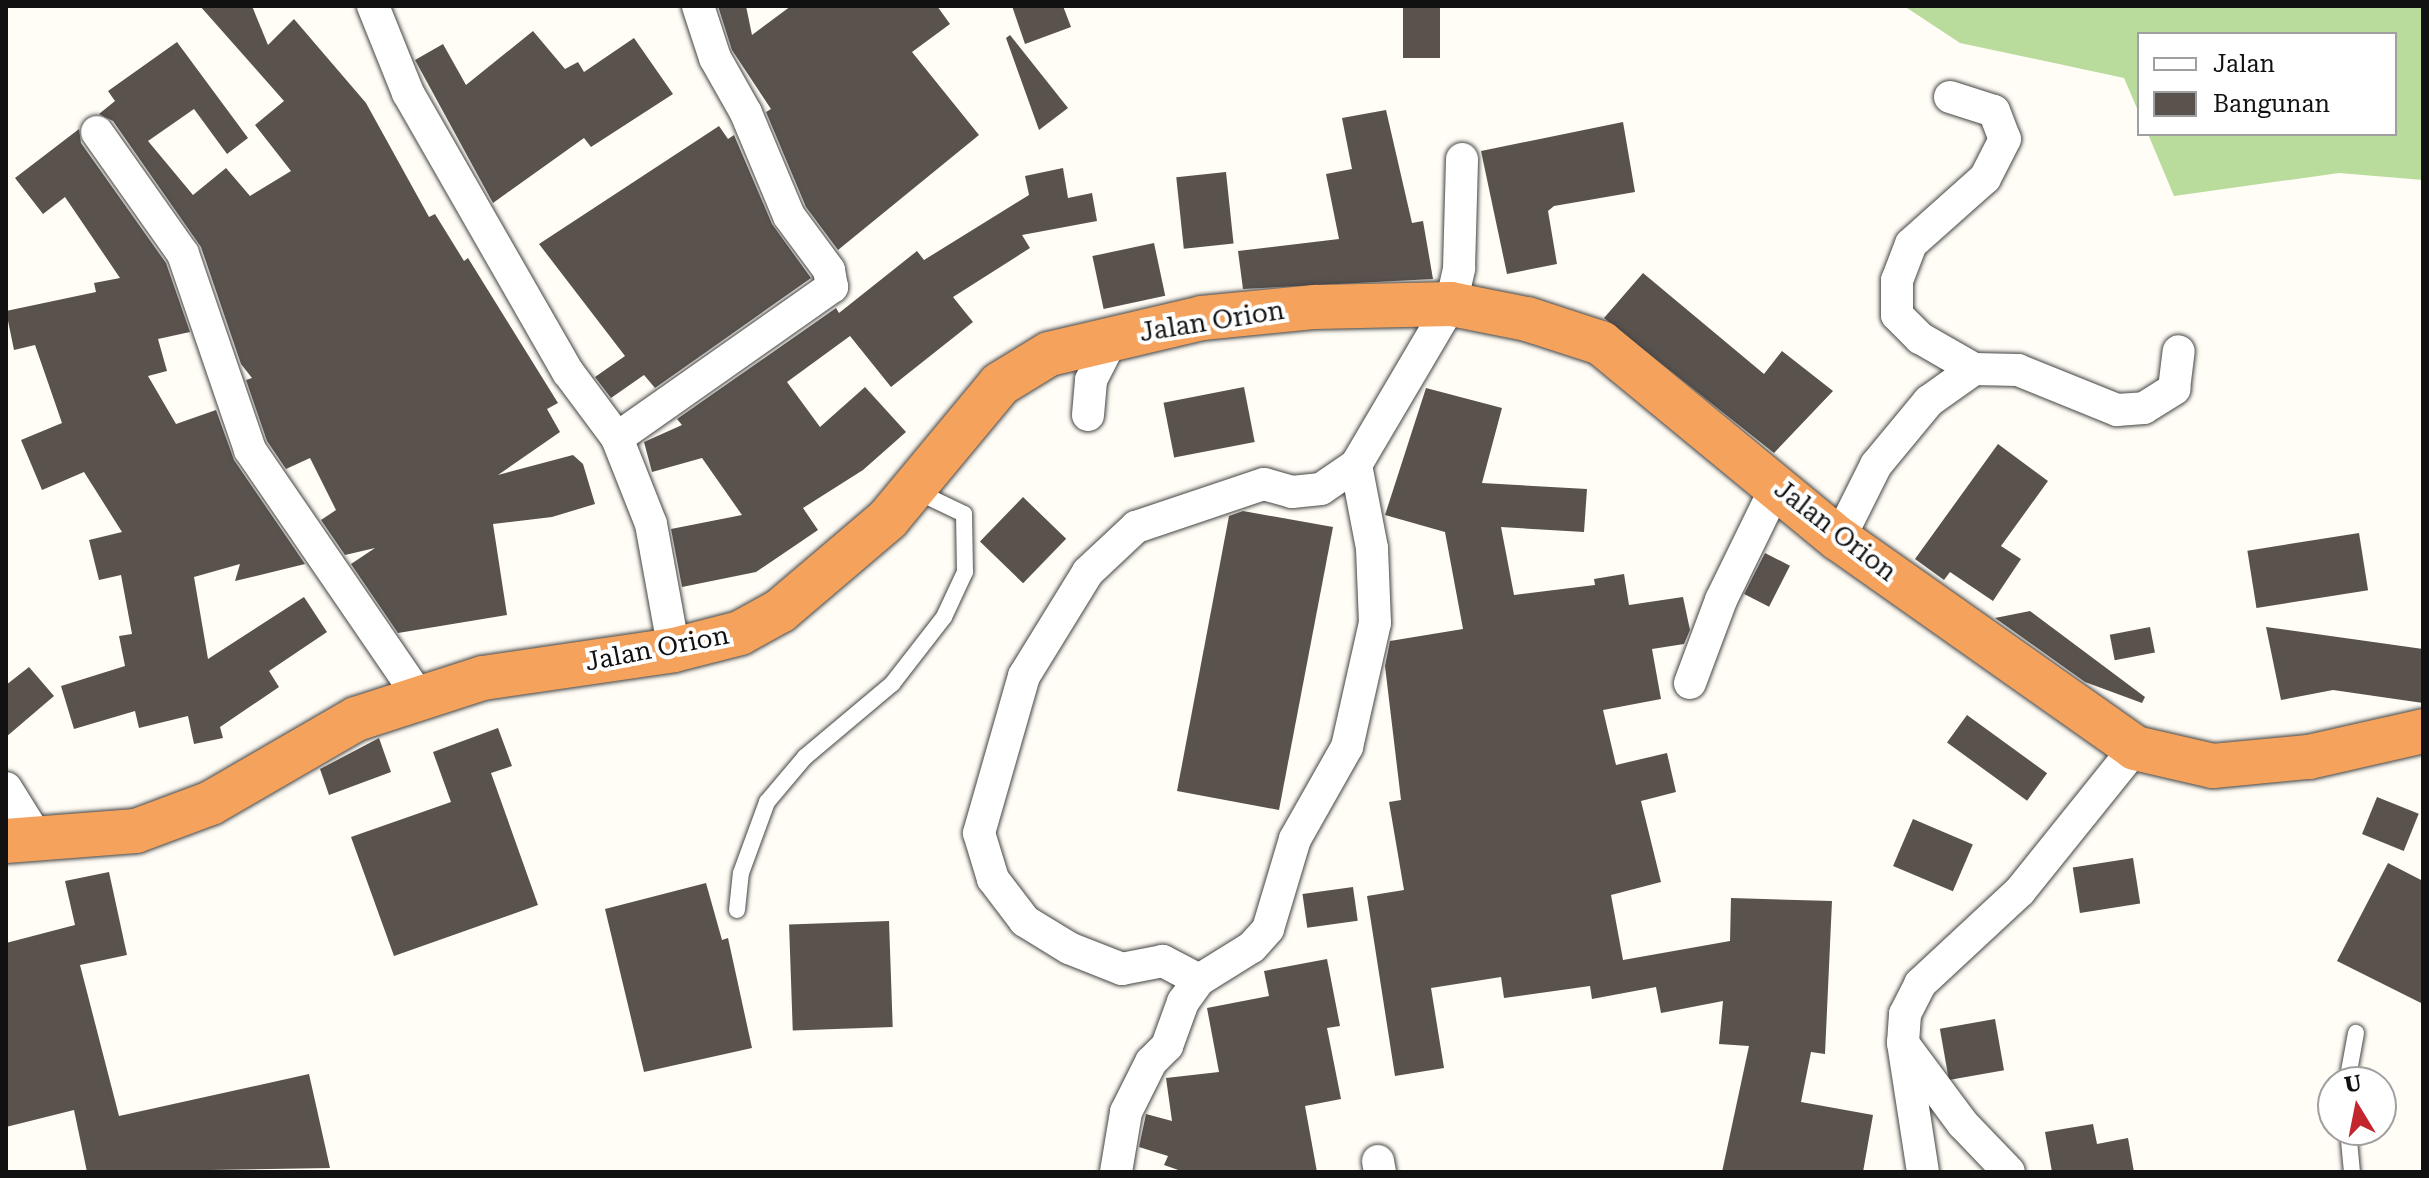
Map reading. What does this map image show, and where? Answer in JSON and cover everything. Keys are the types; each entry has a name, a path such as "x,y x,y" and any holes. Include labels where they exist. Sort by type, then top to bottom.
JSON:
{"highway":[{"name":"Jalan Orion","path":"23,841 136,831 211,803 356,719 483,678 674,650 740,633 780,611 888,519 1000,384 1049,354 1202,318 1451,304 1527,319 1601,343 1839,539 2135,748 2213,766 2309,757 2423,731"}],"street":[{"path":"373,6 408,93 568,372 617,438 651,524 674,650"},
{"path":"617,438 832,287 829,270 789,216 715,58 698,6"},
{"path":"1950,97 1994,111 2005,139 1985,178 1911,244 1897,280 1897,315 1920,338 1974,369 2018,370 2117,410 2130,409 2174,389 2179,351"},
{"path":"97,132 183,254 250,450 420,698"},
{"path":"1199,980 1163,961 1122,969 1025,921 993,879 979,833 999,756 1031,664 1088,572 1136,527 1264,484 1292,492 1321,489 1356,465 1451,304 1459,268 1462,159"},
{"path":"1088,415 1091,380 1112,339"},
{"path":"1839,539 1876,465 1929,401 1974,369"},
{"path":"1116,1172 1126,1112 1199,980 1252,947 1268,929 1295,839 1347,747 1375,623 1372,548 1356,465"},
{"path":"1690,683 1721,600 1776,487"},
{"path":"1923,1172 1903,1043 1905,1014 1920,984 2020,891 2135,748"},
{"path":"6,788 23,841"},
{"path":"1903,1043 1963,1124 2009,1172"}],"lane":[{"path":"737,910 741,873 767,802 805,757 892,684 944,617 965,572 964,514 912,490"},
{"path":"2350,1066 2356,1033"},
{"path":"2350,1146 2352,1172"}],"green space":[{"path":"1904,6 2423,6 2423,180 2339,173 2174,196 2149,136 2397,136 2397,32 2137,32 2137,108 2124,78 1960,43"}],"building":[{"path":"200,6 252,6 268,45 294,19 366,103 429,217 435,214 464,261 468,258 558,403 547,409 560,432 498,475 573,455 583,464 595,504 552,517 493,524 507,615 398,633 351,564 375,548 345,555 321,520 336,510 310,458 286,469 267,441 246,380 252,378 241,364 201,247 113,121 99,114 115,101 108,91 177,42 248,138 227,154 194,109 148,141 193,195 226,168 250,196 291,171 255,125 284,101"},
{"path":"718,6 746,6 752,35 791,6 937,6 950,24 912,52 979,135 838,250 806,207 766,112 771,109 732,50"},
{"path":"1012,6 1063,6 1071,27 1025,44"},
{"path":"1403,6 1440,6 1440,58 1403,58"},
{"path":"533,31 565,69 578,62 584,72 634,38 673,94 591,147 584,138 493,203 415,60 443,44 466,85"},
{"path":"1010,35 1068,108 1039,130 1006,38"},
{"path":"1386,110 1412,223 1423,221 1433,279 1243,289 1238,251 1339,239 1326,174 1352,169 1342,118"},
{"path":"1623,122 1635,192 1554,206 1548,211 1557,264 1507,274 1481,151"},
{"path":"719,126 728,139 734,135 772,224 811,278 655,388 644,375 611,398 595,377 625,356 539,244"},
{"path":"79,129 81,143 166,263 190,332 158,339 167,371 148,376 176,424 216,410 234,460 305,564 235,581 240,564 194,577 208,659 304,597 327,632 269,671 279,687 220,727 223,738 194,744 188,716 139,728 135,711 74,729 61,686 125,666 119,636 132,634 121,575 99,580 89,540 122,532 84,472 42,490 21,440 62,423 35,345 14,350 6,311 96,292 94,283 120,278 65,197 43,214 15,178"},
{"path":"1063,168 1068,198 1092,193 1097,221 1022,235 1030,248 953,297 973,322 891,387 850,336 787,382 820,427 865,387 906,432 863,470 803,508 818,530 756,572 682,587 671,529 742,515 702,458 652,472 644,442 682,425 677,419 836,308 839,313 917,251 924,260 1029,195 1025,176"},
{"path":"1226,172 1234,244 1184,249 1176,177"},
{"path":"1154,243 1165,296 1104,309 1092,256"},
{"path":"1643,273 1764,374 1782,351 1833,391 1774,453 1604,318"},
{"path":"1244,387 1255,442 1174,458 1164,403"},
{"path":"1426,388 1502,408 1482,483 1587,489 1584,532 1501,527 1514,595 1595,585 1594,579 1624,574 1629,605 1683,597 1690,630 1684,644 1652,649 1661,699 1603,710 1616,765 1667,753 1676,792 1641,801 1661,882 1611,895 1623,960 1730,941 1731,898 1832,901 1825,1054 1811,1052 1801,1102 1873,1115 1863,1172 1722,1172 1749,1046 1719,1044 1723,1001 1661,1013 1656,987 1592,999 1590,986 1504,998 1501,977 1431,988 1444,1068 1395,1076 1367,896 1404,890 1389,802 1401,800 1385,666 1390,641 1463,629 1445,532 1385,515"},
{"path":"1998,444 2048,481 2001,546 2021,559 1993,601 1950,572 1944,580 1915,559"},
{"path":"1023,497 1066,539 1023,583 980,542"},
{"path":"1243,511 1333,527 1279,810 1177,791 1229,516"},
{"path":"2359,533 2368,590 2256,608 2247,551"},
{"path":"1765,553 1790,566 1769,607 1744,594"},
{"path":"2030,611 2145,697 2142,703 2085,682 1995,618"},
{"path":"2150,627 2155,653 2115,660 2110,635"},
{"path":"2266,627 2423,649 2423,703 2333,690 2281,700"},
{"path":"29,667 54,696 6,737 6,685"},
{"path":"1967,715 2047,773 2027,801 1947,743"},
{"path":"498,728 512,766 491,773 538,905 394,956 351,837 451,802 433,752"},
{"path":"379,738 391,772 329,795 320,769"},
{"path":"2377,797 2419,814 2404,851 2362,834"},
{"path":"1913,819 1973,844 1953,891 1893,866"},
{"path":"2133,858 2140,903 2080,913 2073,868"},
{"path":"2388,863 2423,881 2423,1004 2337,961"},
{"path":"109,872 127,955 80,965 119,1116 309,1074 330,1168 87,1172 74,1110 6,1127 6,943 75,925 65,881"},
{"path":"706,883 722,940 728,938 752,1048 644,1072 605,909"},
{"path":"1353,887 1358,921 1307,928 1302,894"},
{"path":"889,921 893,1027 793,1030 789,924"},
{"path":"1327,959 1340,1026 1327,1028 1341,1099 1305,1106 1317,1172 1184,1172 1164,1165 1168,1156 1139,1147 1146,1114 1172,1121 1166,1078 1219,1072 1207,1008 1269,996 1264,971"},
{"path":"1995,1019 2004,1070 1949,1080 1940,1029"},
{"path":"2093,1124 2097,1144 2128,1138 2134,1172 2052,1172 2045,1132"}]}
